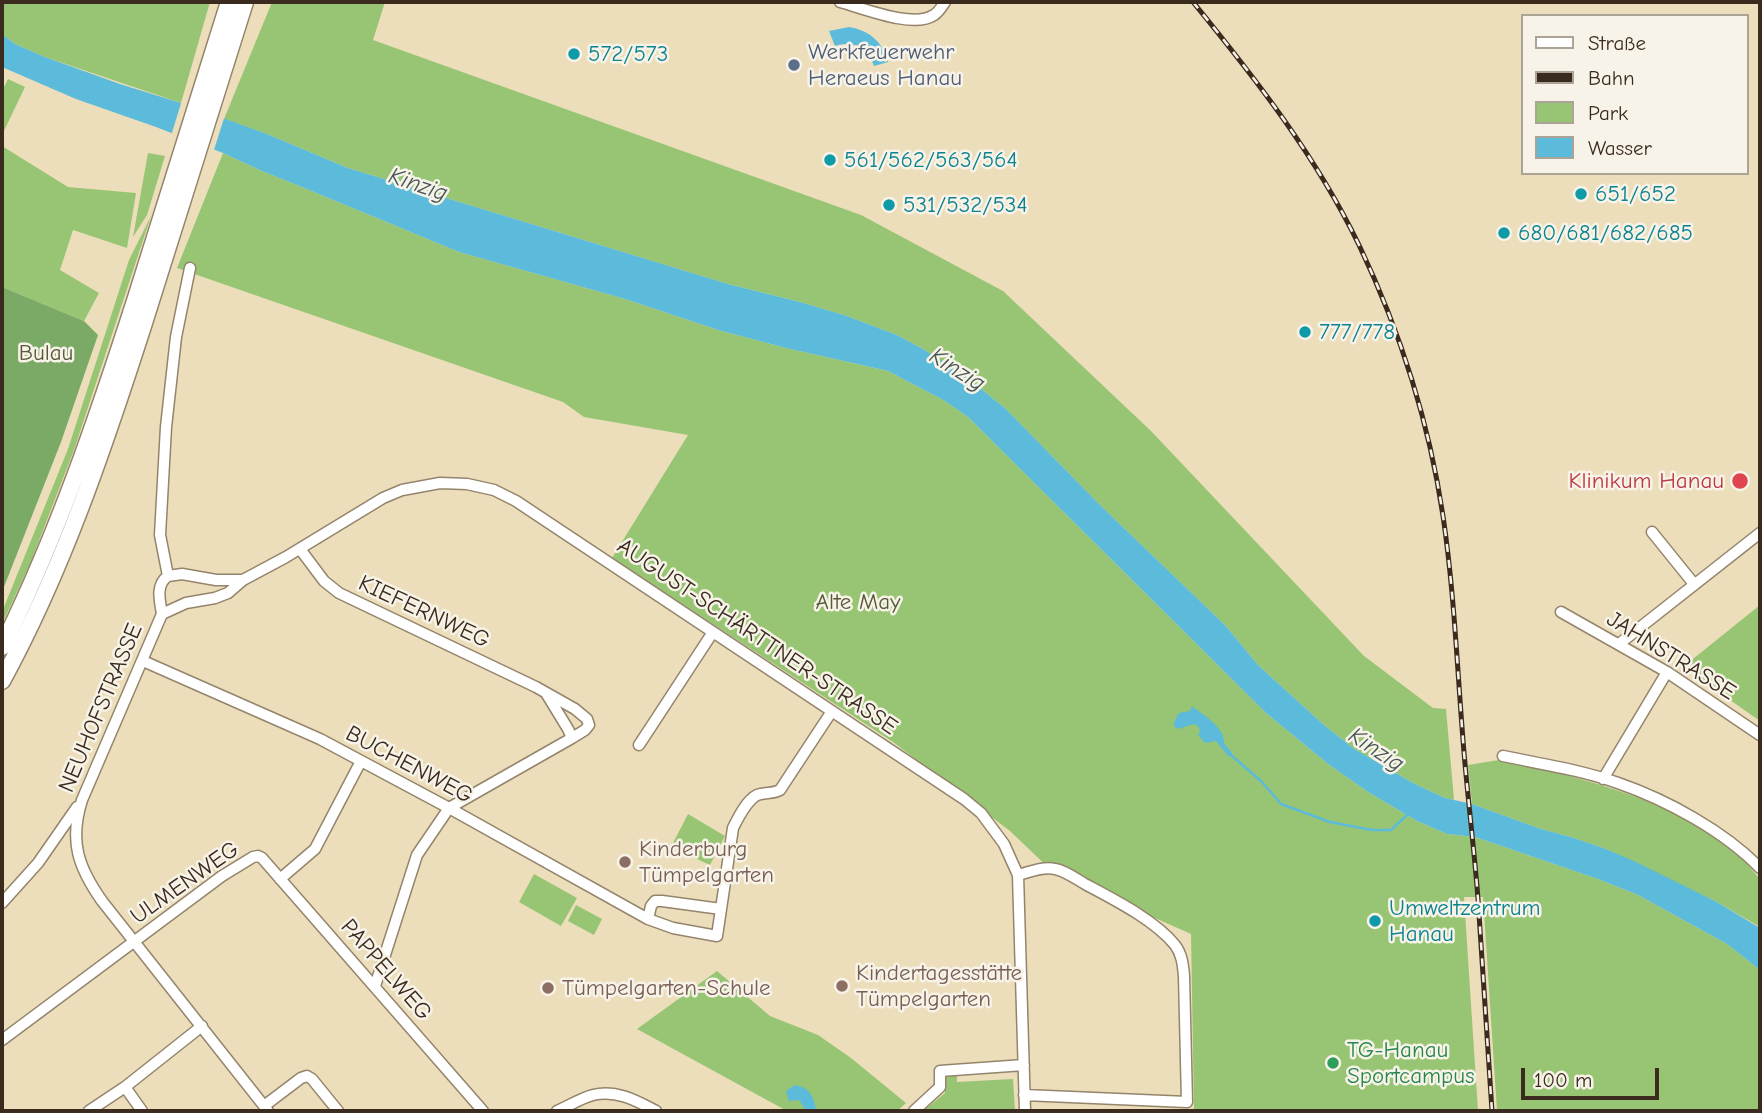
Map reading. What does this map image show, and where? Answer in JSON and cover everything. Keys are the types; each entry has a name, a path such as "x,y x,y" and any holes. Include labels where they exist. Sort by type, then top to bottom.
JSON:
{"highway":[{"path":"2,681 28,633 63,552 118,403 210,87 229,2"},
{"path":"210,87 245,2"},
{"path":"2,647 38,570 75,478 181,181"}],"street":[{"path":"840,2 894,17 919,20 934,15 945,2"},
{"name":"NEUHOFSTRASSE","path":"190,268 176,337 166,427 160,535 168,576 160,588 162,614 82,800 76,830 77,849 81,866 102,901 266,1109"},
{"name":"AUGUST-SCHÄRTTNER-STRASSE","path":"162,614 186,603 228,593 243,580 401,490 440,483 479,486 516,501 964,799 981,813 1004,844 1018,875 1025,1111"},
{"path":"1652,532 1694,584"},
{"path":"1619,644 1760,533"},
{"name":"KIEFERNWEG","path":"300,549 324,581 339,593 506,672 583,715 589,725 572,738"},
{"path":"168,576 182,574 216,580 243,580"},
{"name":"JAHNSTRASSE","path":"1561,612 1667,672 1760,735"},
{"path":"639,745 713,632"},
{"name":"BUCHENWEG","path":"143,661 320,739 648,919 673,928 717,936 721,909"},
{"path":"1603,779 1667,672"},
{"path":"375,986 417,855 449,808 572,738 546,693"},
{"path":"648,919 655,901 721,909 731,837 736,822 755,797 780,790 832,712"},
{"path":"1503,756 1603,779 1637,791 1697,821 1734,844 1760,868"},
{"path":"280,879 315,849 361,761"},
{"path":"2,902 38,863 82,800"},
{"name":"PAPPELWEG","path":"258,856 483,1111"},
{"name":"ULMENWEG","path":"2,1040 222,876 258,856"},
{"path":"1018,875 1039,869 1057,869 1155,925 1178,948 1184,976 1187,1102 1024,1096"},
{"path":"89,1111 125,1087 202,1026"},
{"path":"914,1111 940,1087 940,1071 1024,1065"},
{"path":"266,1109 301,1078 307,1076 338,1111"},
{"path":"125,1087 142,1111"},
{"path":"557,1111 593,1094 606,1094 628,1097 656,1111"}],"green space":[{"path":"2,2 210,2 181,103 45,57 15,44 2,34"},
{"path":"272,2 385,2 373,40 861,215 1003,291 1151,431 1364,656 1433,708 1446,709 1454,800 1413,783 1353,748 1324,725 1258,665 1225,625 1102,507 1006,409 923,349 897,335 844,315 728,284 348,168 224,119"},
{"path":"8,79 25,87 2,135 2,91"},
{"path":"2,146 68,187 136,193 127,248 73,230 60,270 99,293 84,321 2,287"},
{"path":"148,153 165,156 147,215 133,237"},
{"name":"Alte May","path":"223,153 459,252 625,299 718,330 888,371 945,401 968,417 1266,713 1328,764 1368,792 1417,821 1447,834 1475,837 1638,895 1727,944 1760,970 1760,1111 1497,1111 1483,897 1464,897 1478,1111 1194,1110 1191,934 1054,873 1010,831 893,742 612,558 688,435 584,417 563,402 177,268"},
{"path":"151,216 74,450 30,564 2,624 2,612 68,449 129,260"},
{"name":"Bulau","path":"2,287 84,321 98,335 61,442 2,592"},
{"path":"1760,605 1760,721 1683,667"},
{"path":"1505,759 1625,793 1682,817 1709,833 1735,851 1760,879 1760,927 1717,902 1606,849 1472,804 1468,765"},
{"path":"688,814 725,836 710,865 671,847"},
{"path":"534,874 577,898 561,926 519,902"},
{"path":"576,905 602,919 594,935 568,921"},
{"path":"717,971 770,1016 818,1035 906,1103 897,1111 787,1111 637,1029"},
{"path":"945,1075 957,1075 957,1082 1013,1079 1015,1111 923,1111 945,1093"}],"water":[{"path":"849,27 874,38 883,49 888,62 874,66 868,54 859,47 848,44 835,46 829,31"},
{"path":"2,34 15,44 45,57 267,134 348,168 728,284 844,315 897,335 945,363 1006,409 1102,507 1225,625 1258,665 1353,748 1413,783 1445,798 1472,804 1606,849 1717,902 1760,928 1760,970 1727,944 1638,895 1475,837 1447,834 1417,821 1368,792 1328,764 1266,713 968,417 945,401 888,371 718,330 625,299 459,252 223,153 76,99 2,67"},
{"path":"1192,706 1221,732 1224,743 1232,753 1229,757 1216,741 1205,743 1198,735 1198,726 1194,724 1178,729 1174,726 1179,713 1190,711"},
{"path":"795,1085 805,1088 817,1111 806,1111 799,1100 789,1101 786,1091"}],"pier":[{"path":"182,100 225,115 213,153 171,136"}],"waterway":[{"path":"1231,755 1262,782 1281,804 1330,822 1372,830 1391,830 1408,814"}],"railway":[{"path":"1193,2 1283,119 1342,212 1374,277 1400,344 1421,412 1437,481 1450,572 1478,899 1492,1111"}],"place":[{"name":"572/573","path":"574,54"},
{"name":"Werkfeuerwehr Heraeus Hanau","path":"794,65"},
{"name":"561/562/563/564","path":"830,160"},
{"name":"651/652","path":"1581,194"},
{"name":"531/532/534","path":"889,205"},
{"name":"680/681/682/685","path":"1504,233"},
{"name":"777/778","path":"1305,332"},
{"name":"Klinikum Hanau","path":"1740,481"},
{"name":"Kinderburg Tümpelgarten","path":"625,862"},
{"name":"Umweltzentrum Hanau","path":"1375,921"},
{"name":"Kindertagesstätte Tümpelgarten","path":"842,986"},
{"name":"Tümpelgarten-Schule","path":"548,988"},
{"name":"TG-Hanau Sportcampus","path":"1333,1063"}],"water label":[{"name":"Kinzig","path":"418,185"},
{"name":"Kinzig","path":"957,370"},
{"name":"Kinzig","path":"1376,750"}]}
